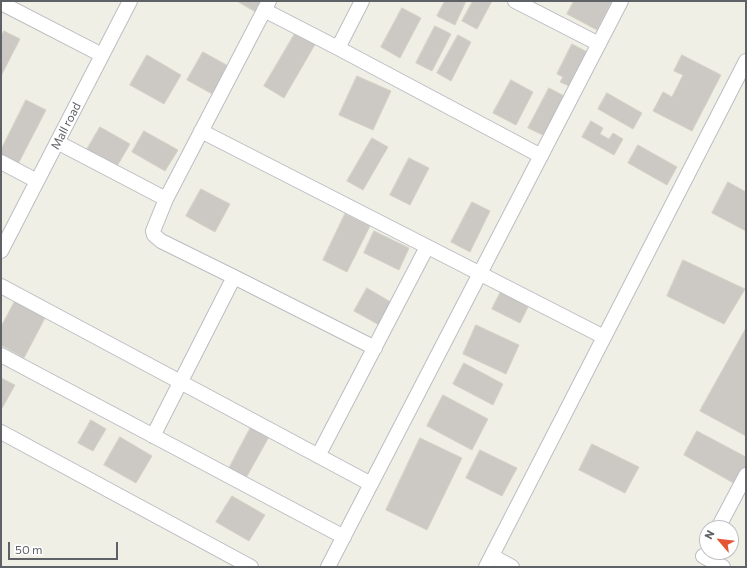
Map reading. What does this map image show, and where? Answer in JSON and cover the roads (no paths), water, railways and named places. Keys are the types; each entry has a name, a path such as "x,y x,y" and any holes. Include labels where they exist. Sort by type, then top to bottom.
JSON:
{"street":[{"name":"Mall road","path":"1,251 130,1"},
{"path":"338,48 362,1"},
{"path":"515,1 598,44"},
{"path":"328,567 621,1"},
{"path":"1,3 102,55"},
{"path":"374,348 156,238 154,231 166,199 267,6 338,48 541,156"},
{"path":"512,567 489,562 746,61"},
{"path":"201,131 604,337"},
{"path":"57,142 166,199"},
{"path":"1,162 37,181"},
{"path":"318,456 427,247"},
{"path":"153,436 234,277"},
{"path":"1,286 371,484"},
{"path":"1,355 344,537"},
{"path":"1,432 234,563 251,567"},
{"path":"722,520 746,475"},
{"path":"709,560 723,567"}]}
